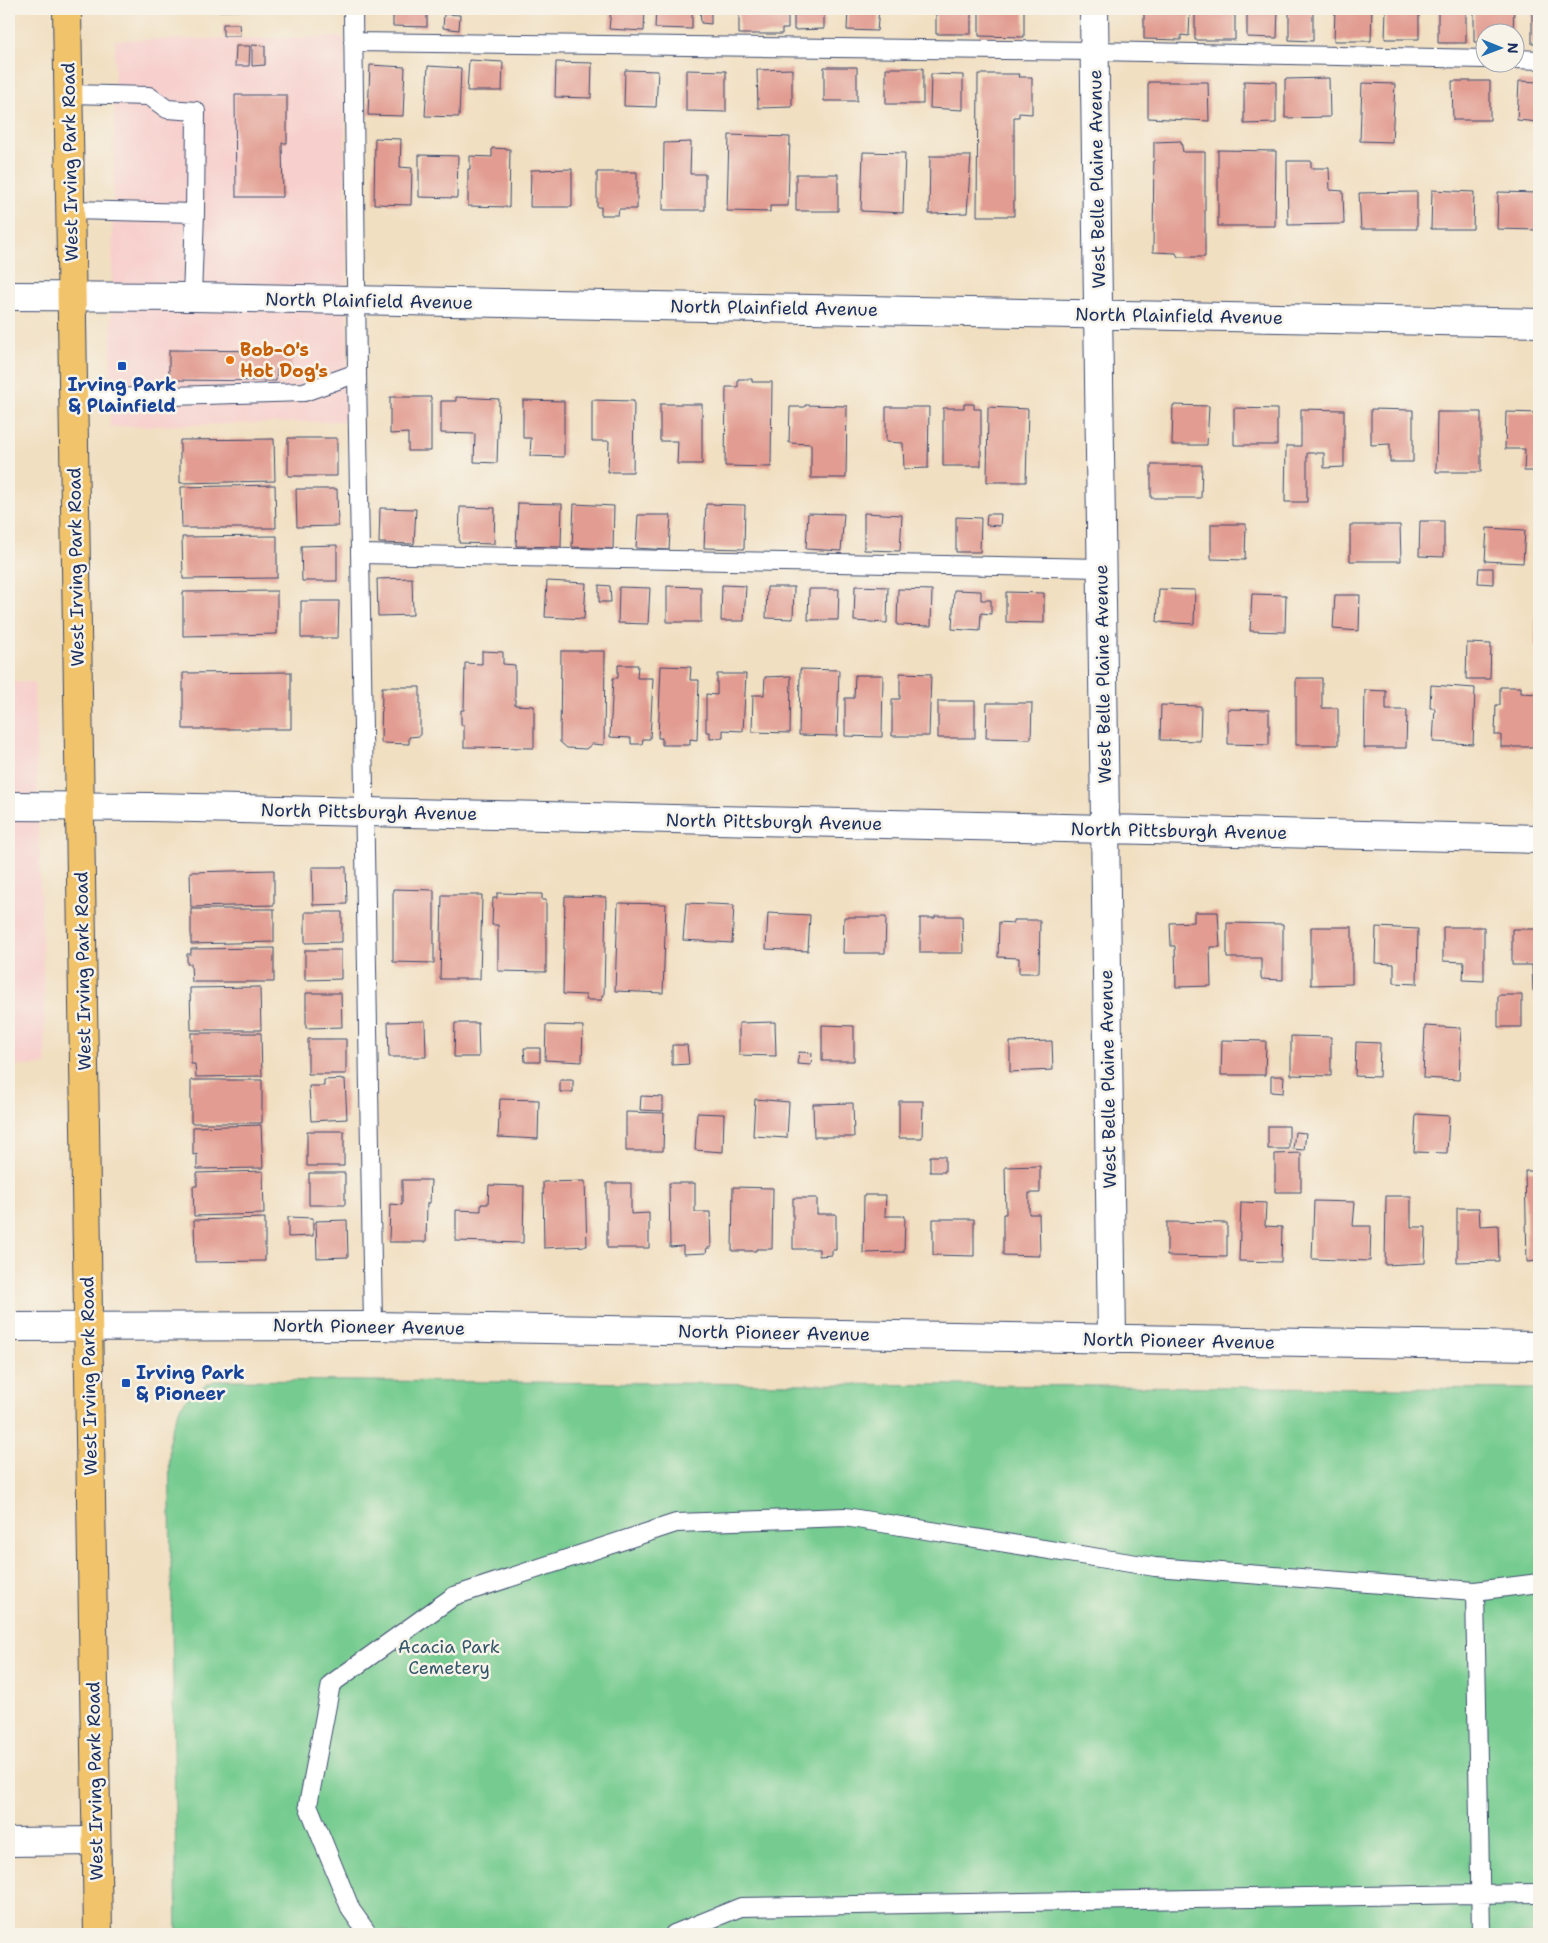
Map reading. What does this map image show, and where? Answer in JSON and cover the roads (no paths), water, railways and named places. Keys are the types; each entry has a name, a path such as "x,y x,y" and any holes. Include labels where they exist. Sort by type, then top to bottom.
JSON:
{"main road":[{"name":"West Irving Park Road","path":"67,9 98,1934"}],"street":[{"name":"West Belle Plaine Avenue","path":"1094,9 1112,1340"},
{"name":"North Plainfield Avenue","path":"9,296 192,297 1539,323"},
{"name":"North Pittsburgh Avenue","path":"9,806 365,812 1539,839"},
{"name":"North Pioneer Avenue","path":"9,1327 373,1326 1539,1346"},
{"path":"9,1842 96,1841"}],"lane":[{"path":"353,9 357,373 373,1326"},
{"path":"353,42 1476,58"},
{"path":"1526,59 1539,60"},
{"path":"69,94 148,96 167,109 196,111 192,297"},
{"path":"70,210 195,212"},
{"path":"73,399 304,392 357,373"},
{"path":"360,554 1102,568"},
{"path":"368,1934 351,1910 308,1805 332,1684 454,1596 676,1523 845,1517 1155,1568 1475,1591 1539,1582"},
{"path":"1475,1591 1482,1934"},
{"path":"674,1934 741,1908 1539,1893"}],"place":[{"name":"Bob-O's Hot Dog's","path":"230,360"},
{"name":"Irving Park & Plainfield","path":"122,366"},
{"name":"Irving Park & Pioneer","path":"126,1383"}],"park label":[{"name":"Acacia Park Cemetery","path":"449,1657"}]}
